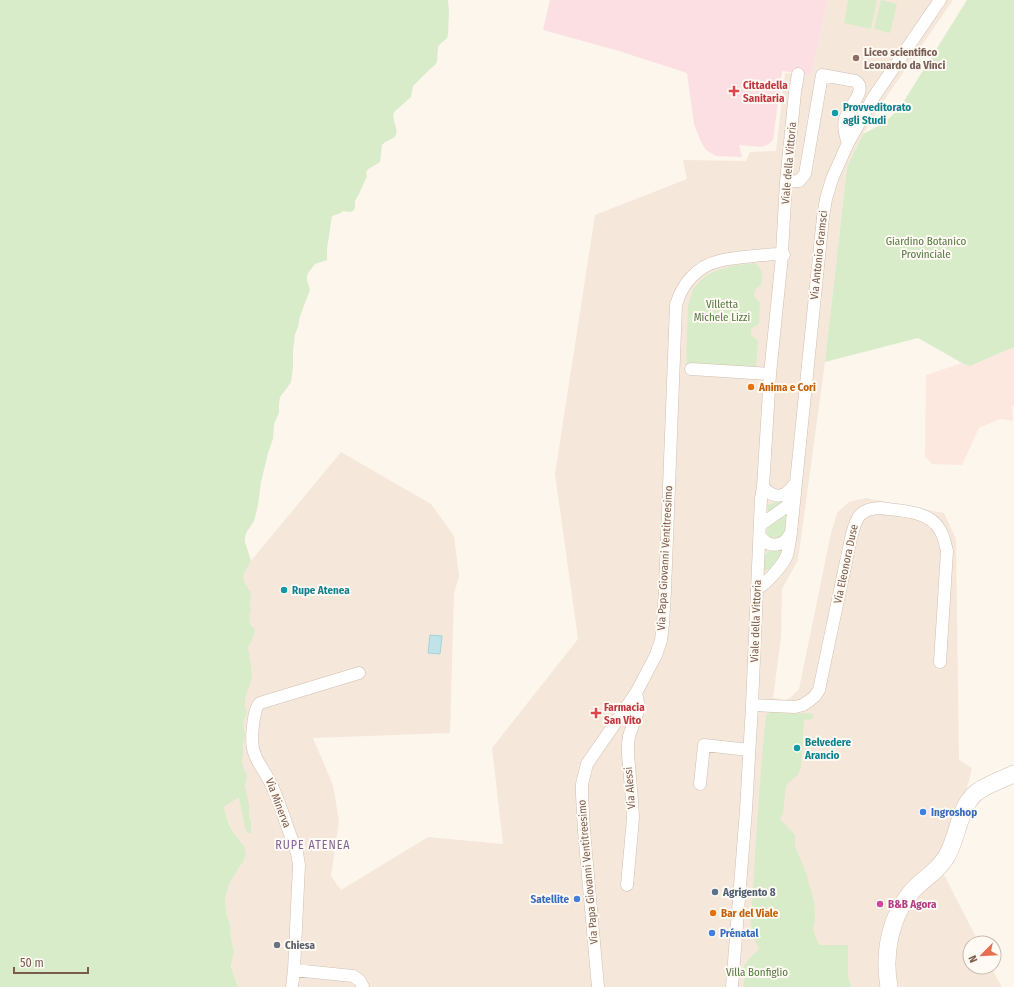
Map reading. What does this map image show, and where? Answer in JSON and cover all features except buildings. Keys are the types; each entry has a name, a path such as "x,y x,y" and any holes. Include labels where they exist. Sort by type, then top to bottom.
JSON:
{"main road":[{"path":"888,987 886,964 887,951 893,925 902,906 914,890 942,864 951,848 963,812 973,796 980,790 1014,774"}],"street":[{"name":"Via Antonio Gramsci","path":"757,589 771,577 785,560 788,550 823,217 826,199 832,179 848,143 874,98 940,0"},
{"name":"Viale della Vittoria","path":"732,987 750,750 760,530 770,374 782,254 786,182 798,74"},
{"path":"786,182 799,181 805,174 822,75 855,81 859,84 860,93 849,108 845,120 844,132 848,143"},
{"name":"Via Papa Giovanni Ventitreesimo","path":"598,987 584,831 582,784 584,773 590,760 636,693 656,655 661,640 663,624 676,305 678,297 690,278 698,271 712,263 723,260 768,254 782,254"},
{"path":"691,369 770,374"},
{"path":"763,487 769,493 780,496 788,492 796,482"},
{"path":"791,532 784,542 776,545 765,542 760,530 786,507 794,495"},
{"name":"Via Eleonora Duse","path":"752,705 795,707 803,705 809,701 819,690 856,519 866,511 873,508 920,514 928,517 940,530 947,551 940,662"},
{"name":"Via Minerva","path":"292,987 299,865 297,853 273,787 254,754 252,741 254,714 260,703 360,673"},
{"name":"Via Alessi","path":"627,885 632,818 628,744 629,736 639,708 636,693"},
{"path":"700,784 704,745 750,750"},
{"path":"294,970 353,976 360,981 363,987"}],"shaded area":[{"name":"Cittadella Sanitaria","path":"550,0 828,0 811,76 782,72 773,140 769,144 762,147 739,145 742,157 716,156 706,150 694,124 687,73 619,51 543,30"},
{"path":"828,0 953,0 885,99 863,134 847,167 825,362 798,560 782,589 781,637 773,698 784,700 790,698 799,689 831,533 837,513 849,502 866,498 944,513 956,539 959,760 972,768 964,801 937,861 975,935 962,935 962,975 995,975 1002,987 238,987 231,967 234,951 230,933 230,924 226,912 225,898 233,877 243,862 244,846 233,832 224,807 231,585 341,452 431,504 454,536 459,576 454,594 450,733 313,738 333,785 339,821 331,876 341,890 428,837 503,844 492,748 578,639 555,474 595,215 687,179 683,160 746,161 750,152 776,151 785,73 811,76"},
{"path":"1014,347 1014,406 1012,406 1013,421 1000,419 979,428 962,465 932,464 925,456 926,375 962,363 970,366"}],"green space":[{"path":"0,0 448,0 448,34 447,38 439,45 437,62 413,86 411,97 394,112 393,116 397,130 395,137 382,145 380,162 367,170 367,176 355,201 355,208 353,211 342,211 341,213 332,216 327,249 327,260 315,264 308,273 307,280 310,290 295,334 291,382 280,397 279,413 274,424 273,439 261,482 254,521 246,533 245,542 251,561 243,575 243,578 251,593 251,611 249,621 251,626 255,629 248,648 252,674 245,699 247,713 243,721 245,736 242,760 242,764 247,775 245,785 249,805 249,817 251,821 250,834 245,828 239,797 224,807 229,824 233,832 244,846 246,854 243,862 229,885 225,898 226,912 230,924 230,933 234,951 231,967 238,987 0,987"},
{"path":"848,0 877,0 871,29 844,23"},
{"path":"881,0 897,4 890,33 874,29"},
{"name":"Giardino Botanico Provinciale","path":"967,0 1014,0 1014,347 970,366 918,338 825,362 847,167 863,134 884,123 899,109"},
{"name":"Villetta Michele Lizzi","path":"754,263 762,272 761,285 755,290 754,296 760,303 759,323 751,329 751,335 758,341 756,369 686,366 688,305 693,289 703,278 715,271 731,266"},
{"path":"784,500 785,501 769,512 767,507 768,505"},
{"path":"790,509 786,534 775,540 768,537 768,524"},
{"path":"785,547 774,566 765,571 765,555 770,551"},
{"name":"Villa Bonfiglio","path":"770,712 813,714 813,719 804,720 801,767 798,775 786,785 783,814 780,819 795,835 795,846 806,873 814,901 815,918 813,929 819,945 848,945 848,976 851,987 744,987 744,966 759,949 753,936 751,923 757,819 766,715"}],"water":[{"path":"430,635 442,636 440,654 428,653"}],"place":[{"name":"Liceo scientifico Leonardo da Vinci","path":"856,58"},
{"name":"Cittadella Sanitaria","path":"734,91"},
{"name":"Provveditorato agli Studi","path":"835,113"},
{"name":"Anima e Cori","path":"751,387"},
{"name":"Rupe Atenea","path":"284,590"},
{"name":"Farmacia San Vito","path":"596,713"},
{"name":"Belvedere Arancio","path":"797,748"},
{"name":"Ingroshop","path":"923,812"},
{"name":"Agrigento 8","path":"715,892"},
{"name":"Satellite","path":"577,899"},
{"name":"B&B Agora","path":"880,904"},
{"name":"Bar del Viale","path":"713,913"},
{"name":"Prénatal","path":"712,933"},
{"name":"Chiesa","path":"277,945"}],"district":[{"name":"RUPE ATENEA","path":"313,845"}]}
